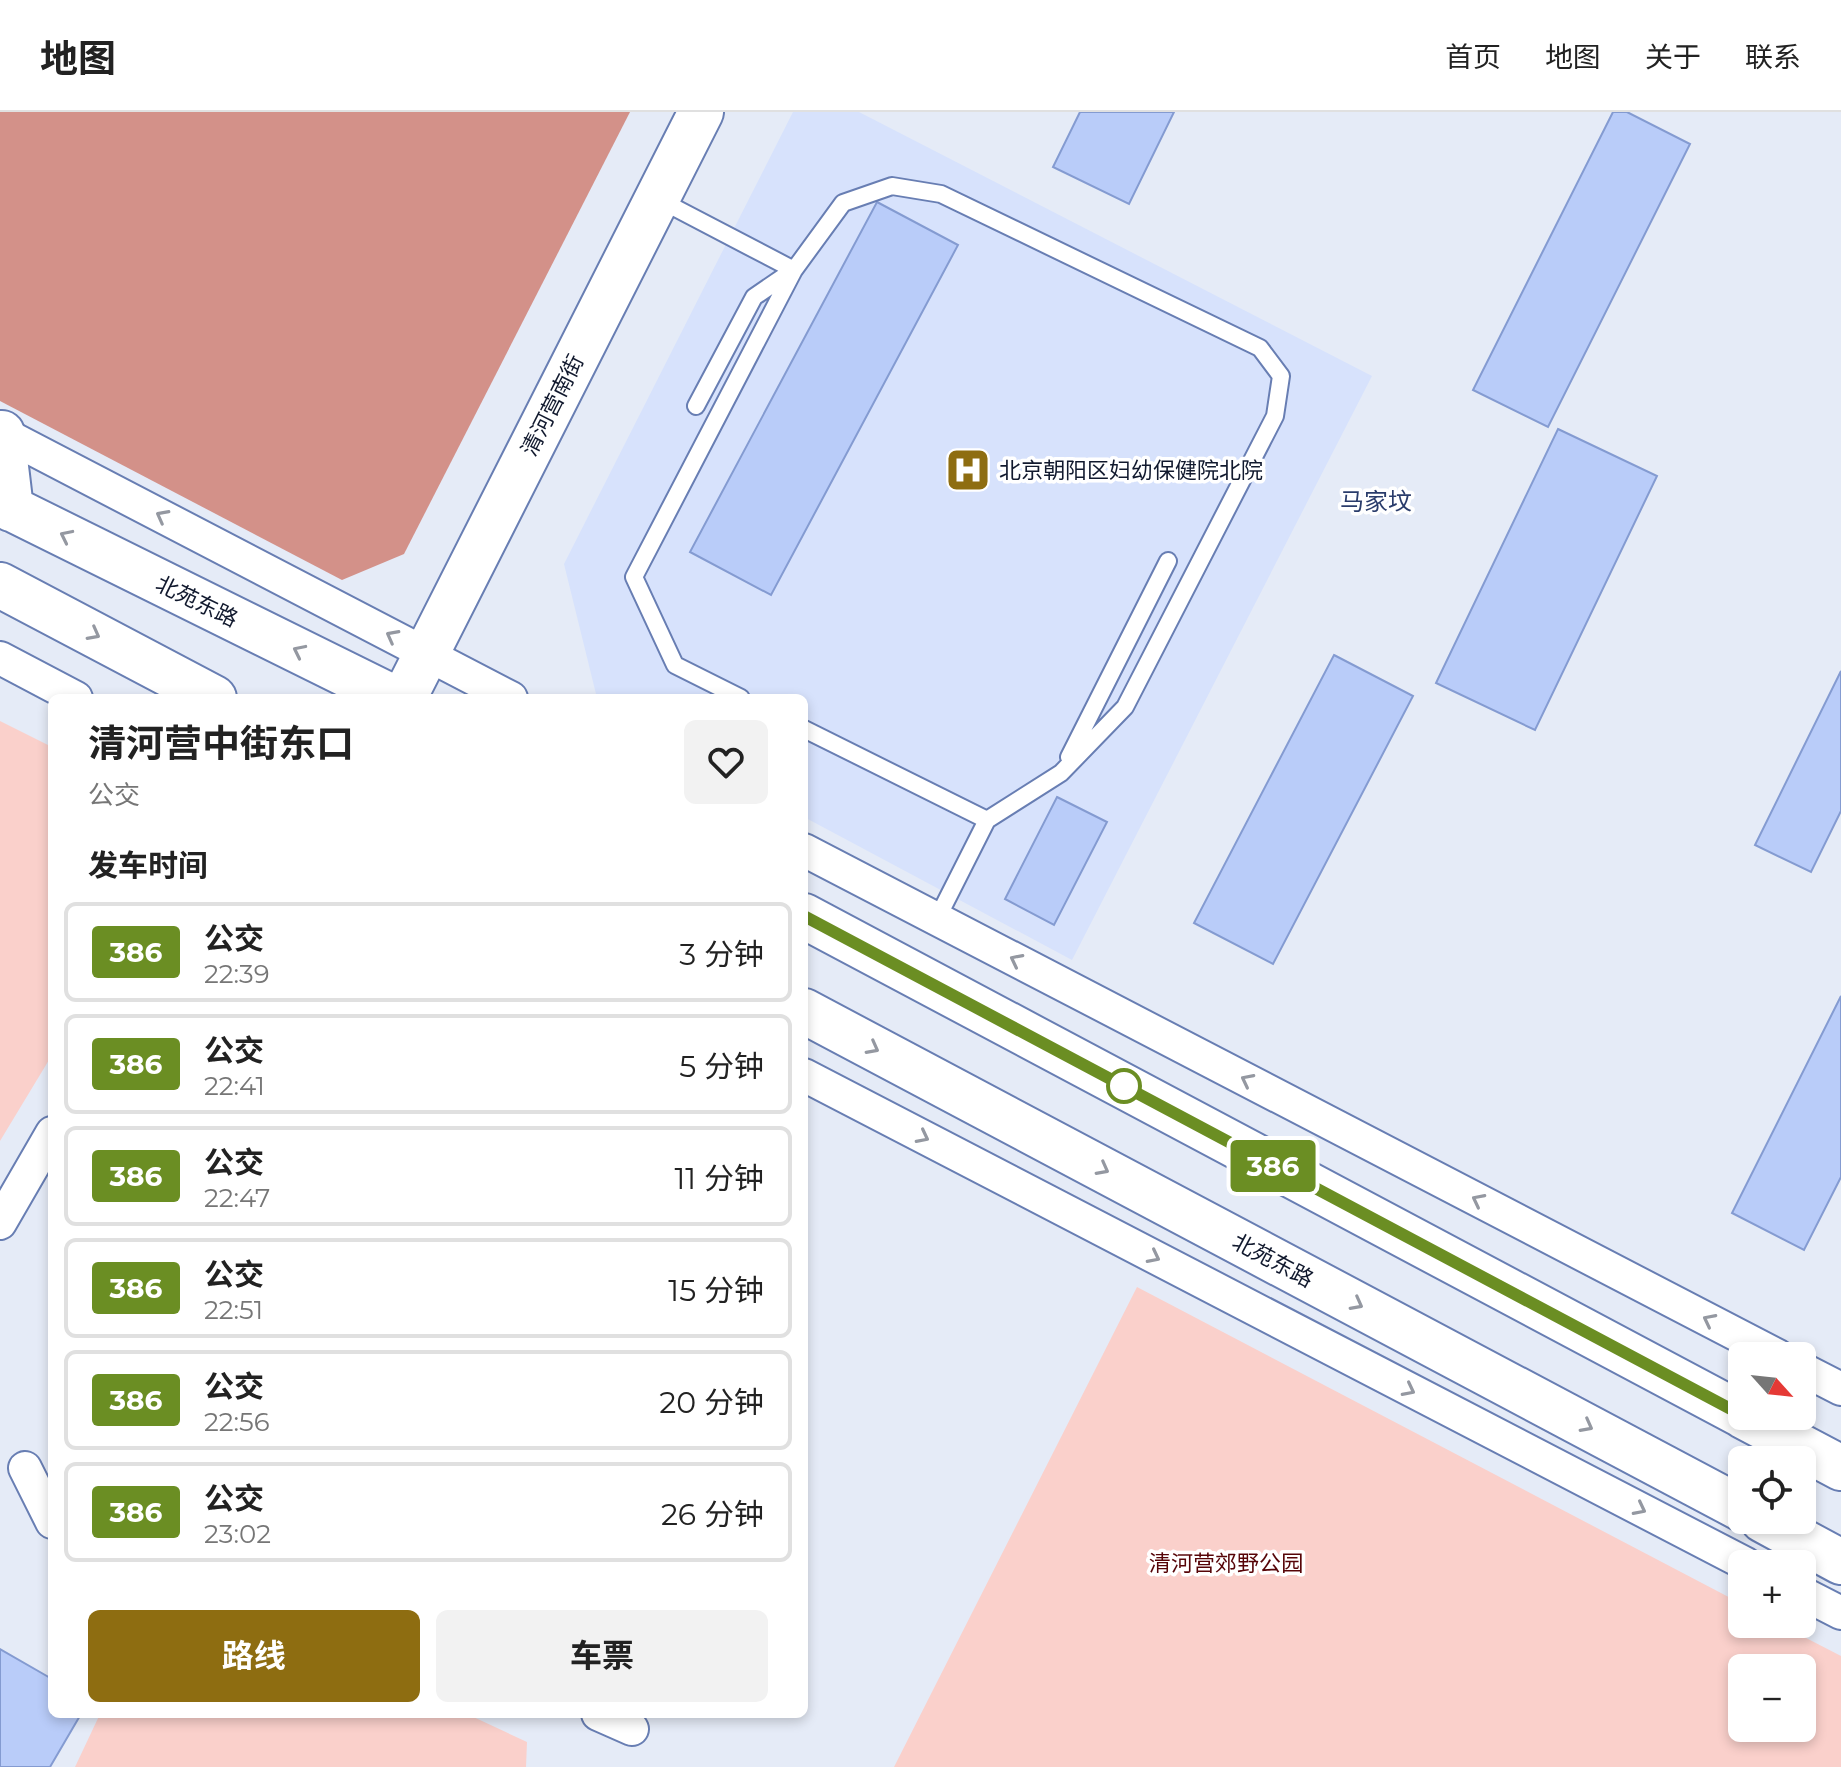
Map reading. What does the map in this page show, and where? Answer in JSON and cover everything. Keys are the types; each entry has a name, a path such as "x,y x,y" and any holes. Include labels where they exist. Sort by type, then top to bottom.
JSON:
{"main road":[{"name":"清河营南街","path":"406,694 701,112"},
{"path":"1,432 6,506"},
{"name":"北苑东路","path":"6,506 386,694"},
{"path":"0,585 206,694"},
{"path":"808,918 1728,1408"},
{"name":"北苑东路","path":"808,1013 1728,1502"},
{"path":"1769,1430 1841,1468"},
{"path":"1789,1534 1841,1562"}],"street":[{"path":"1,432 503,694"},
{"path":"0,658 68,694"},
{"path":"808,852 1751,1342"},
{"path":"808,1077 1728,1555"},
{"path":"0,1223 48,1140"},
{"path":"1816,1376 1841,1389"},
{"path":"26,1467 48,1514"},
{"path":"1816,1600 1841,1613"},
{"path":"607,1718 632,1729"}],"lane":[{"path":"733,694 675,665 634,577 794,270 843,203 892,186 941,194 1260,348 1281,376 1275,416 1125,707 1061,773 987,820 937,919"},
{"path":"657,199 794,270"},
{"path":"696,406 754,297 794,270"},
{"path":"1061,773 1168,561"},
{"path":"808,731 987,820"}],"shaded area":[{"path":"0,112 630,112 404,554 342,580 0,401"},
{"name":"北京朝阳区妇幼保健院北院","path":"793,112 859,112 1372,376 1072,960 808,819 808,694 596,694 564,564"}],"green space":[{"path":"0,721 48,745 48,1062 0,1141"},
{"name":"清河营郊野公园","path":"1137,1287 1728,1597 1728,1638 1806,1638 1841,1656 1841,1767 894,1767"},
{"path":"98,1718 476,1718 527,1742 526,1767 75,1767"}],"building":[{"path":"1080,112 1174,112 1129,204 1053,167"},
{"path":"1613,112 1627,112 1690,144 1548,427 1473,390"},
{"path":"877,202 958,245 771,595 690,552"},
{"path":"1558,429 1657,476 1535,730 1436,683"},
{"path":"1334,655 1413,696 1273,964 1194,923"},
{"path":"1841,671 1841,811 1811,872 1755,845"},
{"path":"1057,797 1107,822 1054,925 1005,899"},
{"path":"1841,996 1841,1177 1804,1250 1732,1213"},
{"path":"0,1649 48,1677 48,1718 79,1718 50,1767 0,1767"}],"bus line":[{"name":"386","path":"808,918 1728,1408"}],"place":[{"name":"北京朝阳区妇幼保健院北院","path":"968,470"}],"district":[{"name":"马家坟","path":"1376,502"}]}
